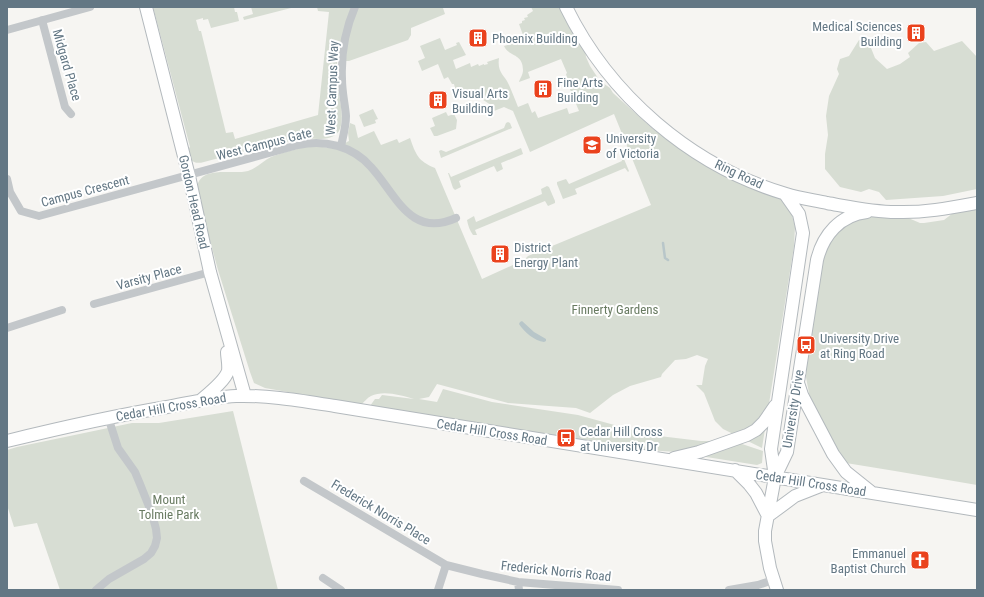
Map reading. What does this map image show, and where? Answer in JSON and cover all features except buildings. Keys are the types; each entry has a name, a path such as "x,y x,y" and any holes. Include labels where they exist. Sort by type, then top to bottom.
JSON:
{"main road":[{"name":"Gordon Head Road","path":"146,7 189,176 210,272 245,396"},
{"name":"Ring Road","path":"566,7 581,34 601,64 630,98 656,123 684,144 715,164 753,182 785,194 882,212 932,211 977,203"},
{"name":"University Drive","path":"775,477 770,449 803,233 802,220 785,194"},
{"name":"University Drive","path":"775,477 788,452 816,260 821,244 829,232 846,218 859,213 882,212"},
{"path":"200,401 228,372 229,362 226,353 229,339"},
{"path":"798,383 802,395 833,454 846,472 872,493"},
{"name":"Cedar Hill Cross Road","path":"7,441 108,417 200,401 233,396 245,396 309,402 641,457 669,459 977,510"},
{"path":"669,459 699,452 752,433 764,422 778,402"},
{"path":"735,470 749,484 768,516"},
{"path":"775,477 765,531 775,585"},
{"path":"768,516 795,496 824,485"}],"street":[{"path":"7,30 90,7"},
{"name":"West Campus Way","path":"341,146 346,117 342,80 343,54 346,33 355,7"},
{"name":"Midgard Place","path":"42,20 65,107 71,114"},
{"name":"West Campus Gate","path":"189,176 306,143 323,143 341,146 357,154 371,166 400,205 413,218 431,224 445,223 456,218"},
{"name":"Campus Crescent","path":"7,179 10,192 21,211 39,216 189,176"},
{"name":"Varsity Place","path":"94,304 210,272"},
{"path":"7,328 62,310"},
{"path":"96,590 109,579 144,559 151,553 157,538 152,514 140,484 135,472 118,448 108,417"},
{"name":"Frederick Norris Place","path":"304,481 446,564"},
{"path":"438,590 446,564"},
{"name":"Frederick Norris Road","path":"446,564 519,586 618,590"},
{"path":"323,578 341,590"},
{"path":"729,590 758,585 775,585"}],"green space":[{"path":"153,7 234,7 239,21 211,28 208,19 203,20 203,18 196,20 199,31 201,31 226,133 233,132 235,139 318,115 329,12 318,11 317,7 444,7 445,14 411,28 411,35 408,40 349,61 337,61 342,121 339,131 332,137 279,143 197,163 192,161 187,150 190,147"},
{"path":"251,7 295,7 244,20 243,17 253,14"},
{"name":"Finnerty Gardens","path":"531,7 559,7 571,30 585,50 590,66 600,81 610,88 613,93 653,129 675,142 780,196 791,211 795,227 794,246 762,448 723,429 715,421 704,393 696,385 702,385 705,366 708,359 697,355 686,359 675,360 661,377 630,386 613,395 590,413 576,408 508,403 437,384 429,397 419,399 437,402 443,389 492,402 578,415 651,435 701,441 721,441 676,452 648,450 370,406 375,399 379,399 382,395 414,399 386,393 371,396 361,405 265,388 254,383 218,270 206,226 197,187 200,180 204,176 218,172 248,171 271,157 307,147 313,146 335,148 349,141 348,133 350,123 355,125 358,138 374,131 381,145 397,139 399,143 410,138 418,157 425,163 435,168 482,279 524,260 528,256 651,205 614,114 530,152 513,111 504,107 494,111 491,105 480,98 473,89 457,95 454,84 452,84 448,77 444,79 438,64 422,71 418,61 425,58 420,46 440,38 445,50 457,45 456,43 459,42 466,55 453,60 456,69 470,63 471,67 478,64 479,66 488,64 487,62 499,58 500,70 509,85 518,107 528,103 532,113 535,111 538,118 567,108 569,114 579,111 567,82 567,73 561,59 528,72 530,78 519,82 523,72 521,61 504,46 511,44 511,42 516,40 515,38 523,35 519,24 522,23 522,21 525,20 524,18 528,17 527,15 533,11"},
{"path":"867,38 875,58 887,69 900,64 910,57 908,53 919,43 926,42 934,51 962,41 977,57 977,189 943,196 886,200 879,192 869,189 861,192 840,187 825,169 825,154 828,135 826,116 829,96 839,74 837,69 840,59 849,56 859,40"},
{"path":"373,109 378,119 375,120 376,123 364,127 359,115"},
{"path":"446,112 448,116 454,114 457,120 456,129 434,136 430,128 435,126 432,118"},
{"path":"508,122 512,128 441,158 439,151 441,150 446,152 504,128"},
{"path":"521,148 523,154 501,163 503,169 497,172 494,166 459,181 461,187 455,190 453,188 448,173 451,177"},
{"path":"621,157 624,159 629,171 628,172 625,168 575,189 577,194 563,199 557,182 566,179 569,184 622,161"},
{"path":"547,186 549,187 555,203 548,206 545,201 475,230 477,235 473,235 467,220 474,216 476,222 542,194 541,189"},
{"path":"977,208 977,485 846,463 811,404 805,372 821,261 833,236 846,225 870,217 906,217 920,223 924,223 944,220 953,213"},
{"name":"Mount Tolmie Park","path":"233,411 278,590 60,590 37,523 14,527 7,505 7,450 132,423 159,423"},
{"path":"736,442 763,451 762,463 757,465 700,456"}],"shaded area":[{"path":"522,321 534,332 546,339 546,341 544,342 537,340 527,333 519,324"}],"waterway":[{"path":"663,243 665,258 668,260"}],"place":[{"name":"Medical Sciences Building","path":"916,33"},
{"name":"Phoenix Building","path":"478,38"},
{"name":"Fine Arts Building","path":"543,89"},
{"name":"Visual Arts Building","path":"438,100"},
{"name":"University of Victoria","path":"592,145"},
{"name":"District Energy Plant","path":"500,254"},
{"name":"University Drive at Ring Road","path":"806,345"},
{"name":"Cedar Hill Cross at University Dr","path":"566,438"},
{"name":"Emmanuel Baptist Church","path":"920,560"}]}
